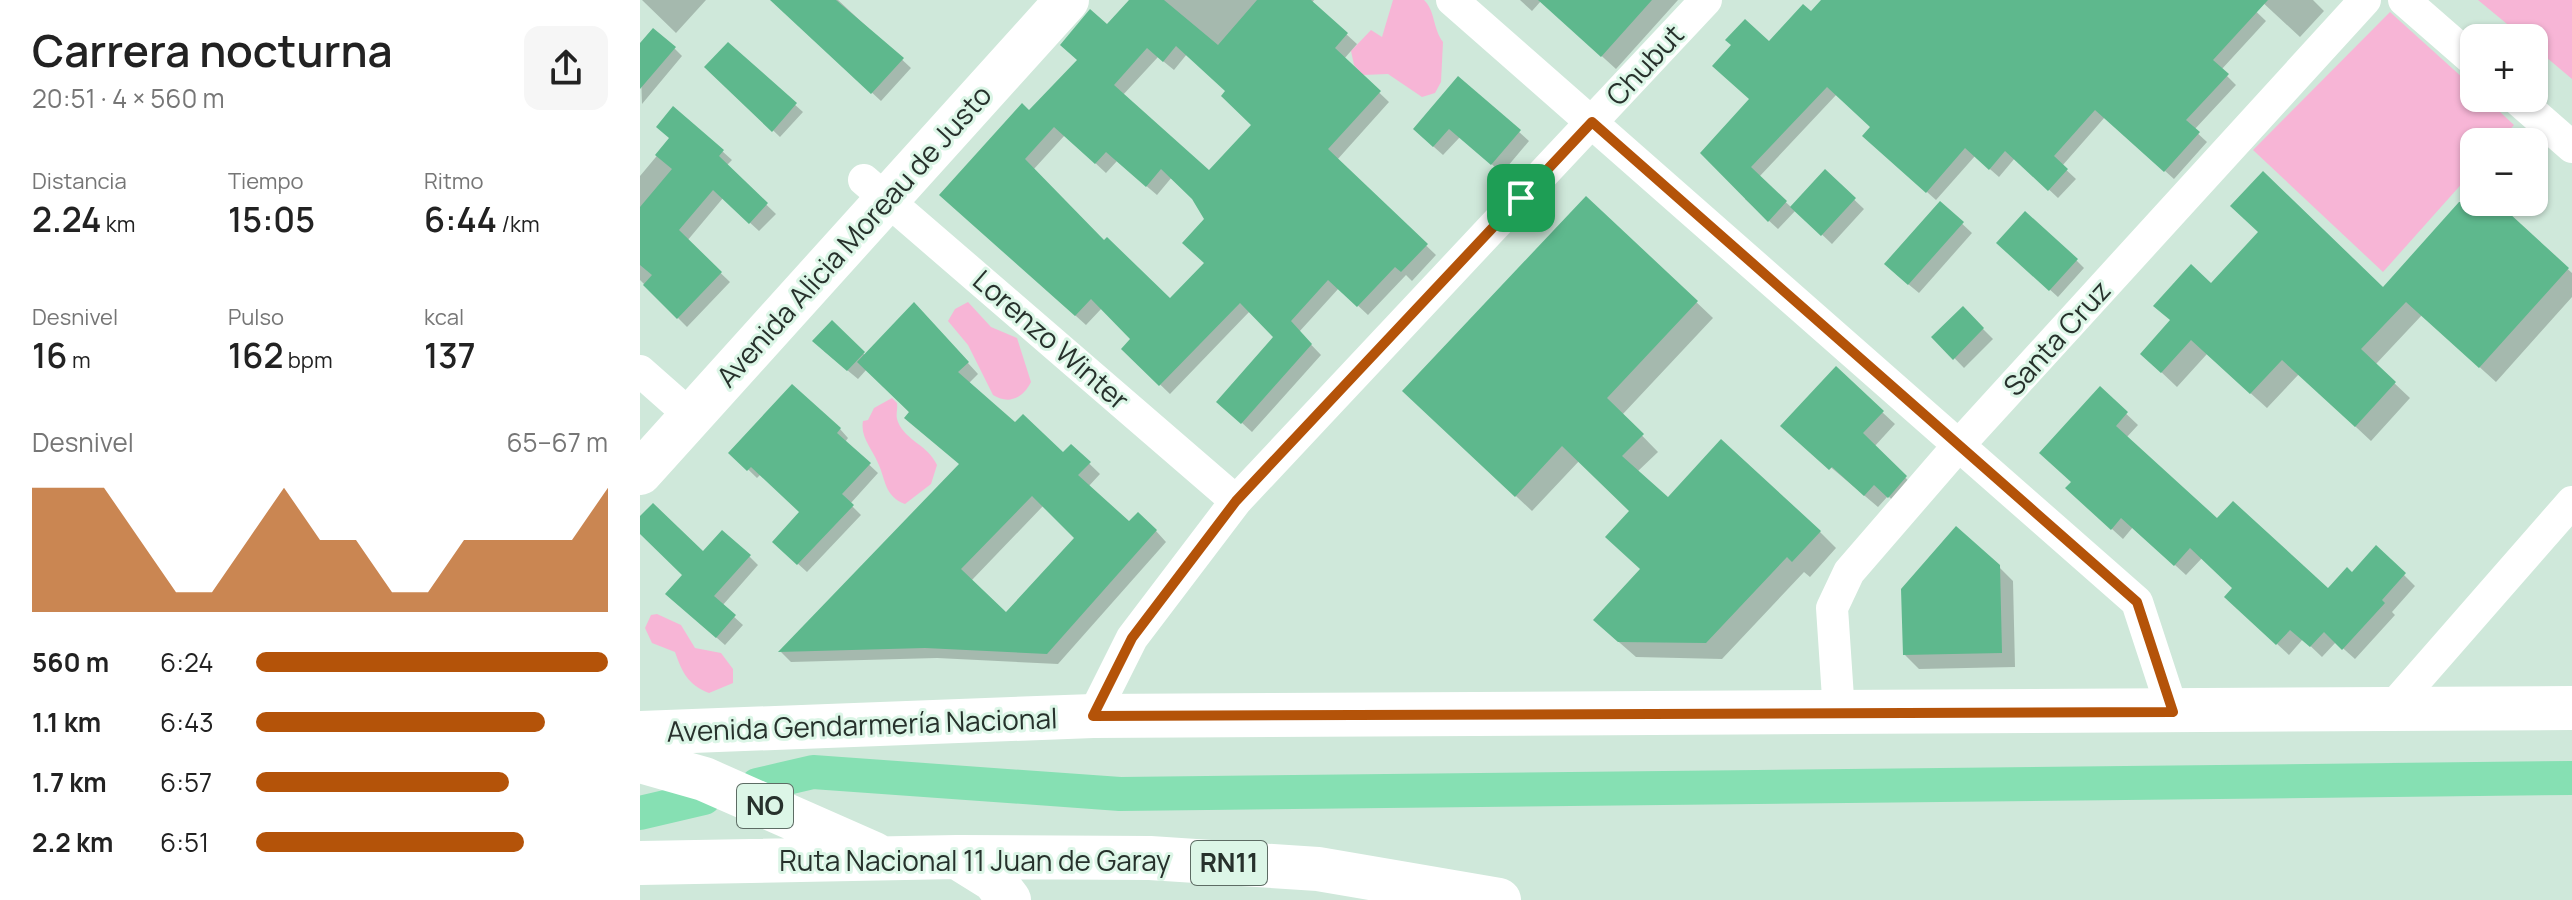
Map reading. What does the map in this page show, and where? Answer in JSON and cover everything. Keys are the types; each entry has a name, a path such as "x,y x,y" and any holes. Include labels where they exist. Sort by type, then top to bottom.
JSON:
{"main road":[{"name":"Avenida Alicia Moreau de Justo","path":"876,189 1028,0"},
{"name":"Avenida Alicia Moreau de Justo","path":"640,430 667,395 1067,0"},
{"name":"Avenida Alicia Moreau de Justo","path":"640,473 667,395"},
{"name":"Avenida Gendarmería Nacional","path":"640,733 1093,716 2572,708"},
{"name":"NO","path":"640,761 704,779 887,860"},
{"name":"Ruta Nacional 11 Juan de Garay","path":"640,863 957,857 1150,858 1318,869 1499,900"},
{"path":"957,857 994,880 1009,900"}],"street":[{"path":"1452,0 2137,602 2173,712"},
{"name":"Chubut","path":"1093,716 1132,638 1236,501 1706,0"},
{"name":"Santa Cruz","path":"1839,713 1832,608 1849,572 1958,446 2365,0"},
{"path":"2404,0 2460,49"},
{"path":"2532,112 2572,147"},
{"name":"Lorenzo Winter","path":"876,189 1236,501"},
{"path":"2390,710 2572,502"}],"shaded area":[{"path":"1393,0 1424,0 1430,9 1443,42 1441,82 1435,93 1422,97 1388,74 1363,75 1354,65 1351,51 1371,30 1382,37"},
{"path":"2478,0 2572,0 2572,79 2548,59 2548,24 2507,24"},
{"path":"2390,12 2460,75 2460,112 2500,112 2514,125 2511,128 2460,128 2460,186 2383,272 2253,150"},
{"path":"968,302 991,327 1017,338 1031,382 1015,398 1010,400 993,395 968,345 948,321 955,309"},
{"path":"892,398 897,403 897,419 906,434 937,465 931,484 905,504 889,492 863,427 863,421 868,420 874,408"},
{"path":"657,614 681,625 695,648 721,653 733,669 733,683 709,693 691,682 675,652 652,643 645,628 651,615"}],"building":[{"path":"770,0 836,0 904,58 871,94"},
{"path":"1129,0 1164,0 1218,45 1257,0 1311,0 1348,33 1335,48 1381,91 1328,149 1428,244 1401,272 1395,267 1357,307 1328,280 1291,321 1312,344 1241,424 1216,402 1273,337 1240,303 1159,386 1121,349 1130,339 1091,299 1075,316 939,195 1022,103 1029,110 1077,60 1060,45 1090,9 1107,24","holes":["1176,46 1225,91 1221,96 1251,125 1209,170 1114,85 1147,48 1163,62","1054,127 1095,164 1106,152 1146,187 1161,169 1192,199 1204,219 1182,243 1204,263 1170,298 1107,237 1104,240 1025,159"]},
{"path":"1538,0 1652,0 1601,57"},
{"path":"1821,0 2268,0 2213,60 2229,74 2186,120 2200,132 2164,172 2095,110 2054,156 2068,169 2048,191 2005,151 1989,170 1965,148 1926,193 1862,136 1870,127 1827,87 1751,167 1787,201 1768,222 1700,153 1749,99 1712,66 1731,45 1725,40 1745,19 1769,41 1803,4 1811,11"},
{"path":"653,28 676,47 640,89 640,43"},
{"path":"728,42 797,103 772,132 704,67"},
{"path":"1458,76 1521,130 1491,165 1449,129 1433,147 1413,129"},
{"path":"673,106 724,150 719,156 768,203 749,224 713,190 679,230 722,272 677,319 643,285 652,275 640,265 640,207 672,169 655,155 669,138 656,127"},
{"path":"1825,169 1856,198 1821,236 1790,207"},
{"path":"2263,171 2383,287 2459,202 2460,216 2512,216 2569,268 2479,368 2406,302 2361,349 2396,382 2355,427 2282,360 2250,394 2191,340 2161,373 2140,354 2170,320 2153,306 2191,264 2211,283 2258,232 2230,206"},
{"path":"1586,196 1698,301 1607,398 1644,434 1622,456 1668,497 1721,439 1821,531 1792,562 1787,557 1706,643 1618,642 1593,620 1640,569 1605,537 1629,511 1562,446 1515,497 1402,391"},
{"path":"1940,201 1964,222 1908,285 1884,264"},
{"path":"2025,211 2078,259 2049,291 1996,243"},
{"path":"914,302 969,362 958,372 1015,422 1023,414 1063,452 1071,444 1091,462 1078,475 1129,521 1138,512 1157,530 1047,654 925,648 778,652 959,464 904,418 909,412 857,362","holes":["1032,496 1074,538 1006,612 961,569"]},
{"path":"1963,306 1984,328 1953,360 1931,337"},
{"path":"832,320 865,352 847,371 812,341"},
{"path":"1836,366 1884,411 1863,433 1907,476 1888,498 1874,485 1864,496 1832,467 1829,470 1780,426"},
{"path":"792,384 841,428 837,433 871,463 842,494 854,505 797,565 772,542 799,512 751,467 747,471 728,453"},
{"path":"2100,386 2128,412 2116,426 2217,518 2233,501 2328,588 2347,567 2352,572 2376,545 2406,573 2382,600 2385,603 2342,650 2324,632 2310,647 2290,630 2276,645 2224,597 2232,588 2190,548 2174,566 2121,518 2111,530 2065,488 2071,482 2039,453"},
{"path":"653,503 703,551 722,530 751,555 714,596 736,615 716,638 665,594 682,575 640,534 640,516"},
{"path":"1956,526 2000,565 2002,653 1903,655 1901,589"}],"waterway":[{"path":"757,785 813,772 1120,794 2572,778"},
{"path":"640,813 704,798"}],"route":[{"path":"1592,122 2137,602 2173,712 1093,716 1132,638 1236,501 1521,198 1592,122"}]}
